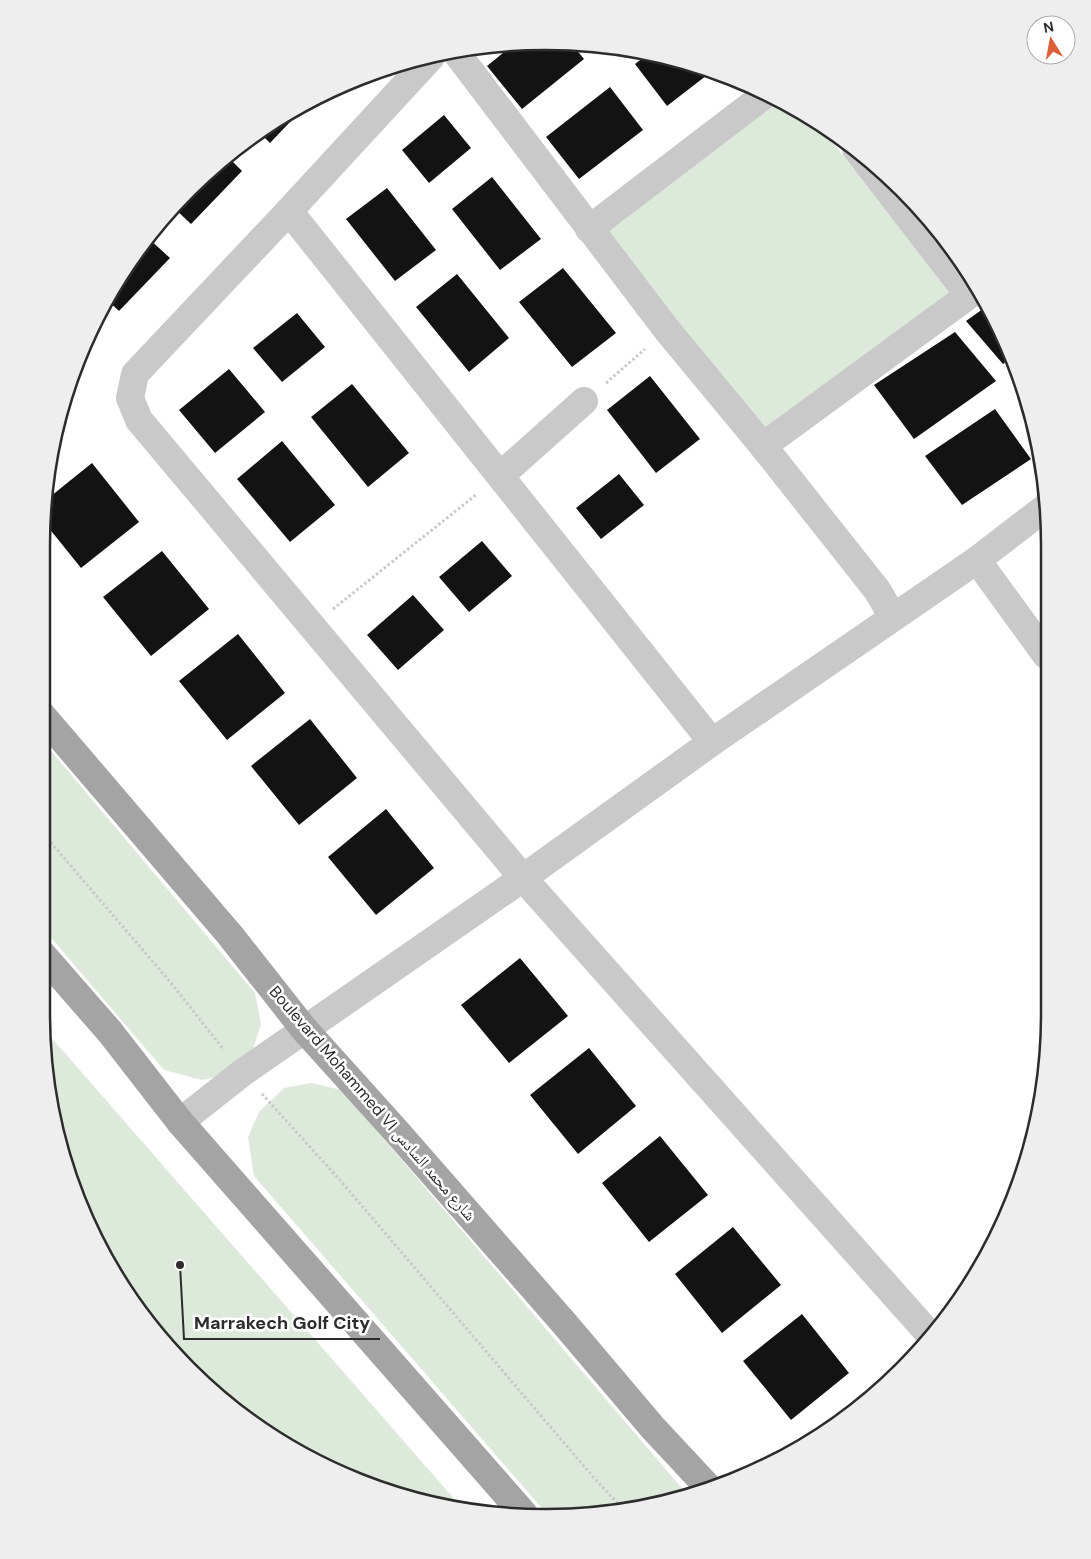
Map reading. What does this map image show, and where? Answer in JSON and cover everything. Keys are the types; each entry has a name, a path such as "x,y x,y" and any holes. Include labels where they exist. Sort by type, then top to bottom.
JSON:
{"main road":[{"name":"Boulevard Mohammed VI شارع محمد السادس","path":"50,725 230,935 304,1029 557,1315 653,1428 704,1483"},
{"path":"50,963 110,1032 180,1122 518,1508"}],"street":[{"path":"459,58 667,330 763,446 877,590 893,618"},
{"path":"423,66 135,374 130,398 140,420 523,878 926,1330"},
{"path":"589,229 760,99"},
{"path":"886,185 968,287"},
{"path":"289,211 712,742"},
{"path":"763,446 971,292"},
{"path":"501,475 584,401"},
{"path":"180,1122 242,1072 523,878 712,742 977,560 1040,511"},
{"path":"977,560 1041,648"}],"path":[{"path":"584,401 667,330"},
{"path":"311,626 501,475"},
{"path":"50,842 171,983 242,1072 339,1180 618,1503"}],"green space":[{"path":"770,104 793,116 832,142 950,292 764,435 605,231"},
{"path":"50,750 255,993 261,1024 252,1053 230,1074 202,1080 164,1070 50,937"},
{"path":"51,1037 455,1500 386,1483 326,1458 298,1443 244,1407 195,1364 173,1340 152,1315 116,1261 88,1203 76,1173 67,1142 54,1078"},
{"path":"311,1083 342,1090 683,1489 610,1505 542,1509 254,1176 248,1137 259,1112 284,1088"}],"building":[{"path":"513,51 577,51 584,59 522,109 487,66 504,52"},
{"path":"641,60 706,76 667,106 635,64"},
{"path":"610,87 643,130 579,179 546,137"},
{"path":"444,115 471,148 429,183 402,150"},
{"path":"292,120 270,143 265,138"},
{"path":"233,162 242,171 191,224 179,213 195,195"},
{"path":"492,177 541,239 500,270 452,209"},
{"path":"387,188 436,250 395,281 346,219"},
{"path":"153,243 170,258 119,311 112,305"},
{"path":"563,268 616,333 572,367 519,302"},
{"path":"457,274 509,338 469,372 416,307"},
{"path":"981,310 1005,362 1003,364 966,321"},
{"path":"297,313 325,347 282,382 253,348"},
{"path":"955,332 996,381 914,439 874,385"},
{"path":"229,369 265,412 215,453 179,410"},
{"path":"650,376 700,439 656,473 607,410"},
{"path":"352,384 409,453 368,487 311,417"},
{"path":"995,409 1031,459 962,505 925,456"},
{"path":"282,441 335,505 290,542 237,479"},
{"path":"92,463 139,522 81,568 50,530 53,495"},
{"path":"619,474 644,505 601,539 576,508"},
{"path":"482,541 512,576 469,612 439,577"},
{"path":"162,551 209,609 151,656 103,597"},
{"path":"413,595 444,630 398,670 367,635"},
{"path":"238,634 285,693 227,740 179,681"},
{"path":"310,719 357,778 299,825 251,766"},
{"path":"386,809 434,868 376,915 328,857"},
{"path":"520,958 568,1016 509,1063 461,1005"},
{"path":"589,1048 636,1106 578,1154 530,1095"},
{"path":"660,1136 708,1195 649,1242 602,1183"},
{"path":"733,1227 781,1285 722,1333 675,1274"},
{"path":"802,1314 849,1373 791,1420 743,1361"}],"place":[{"name":"Marrakech Golf City","path":"180,1265"}]}
